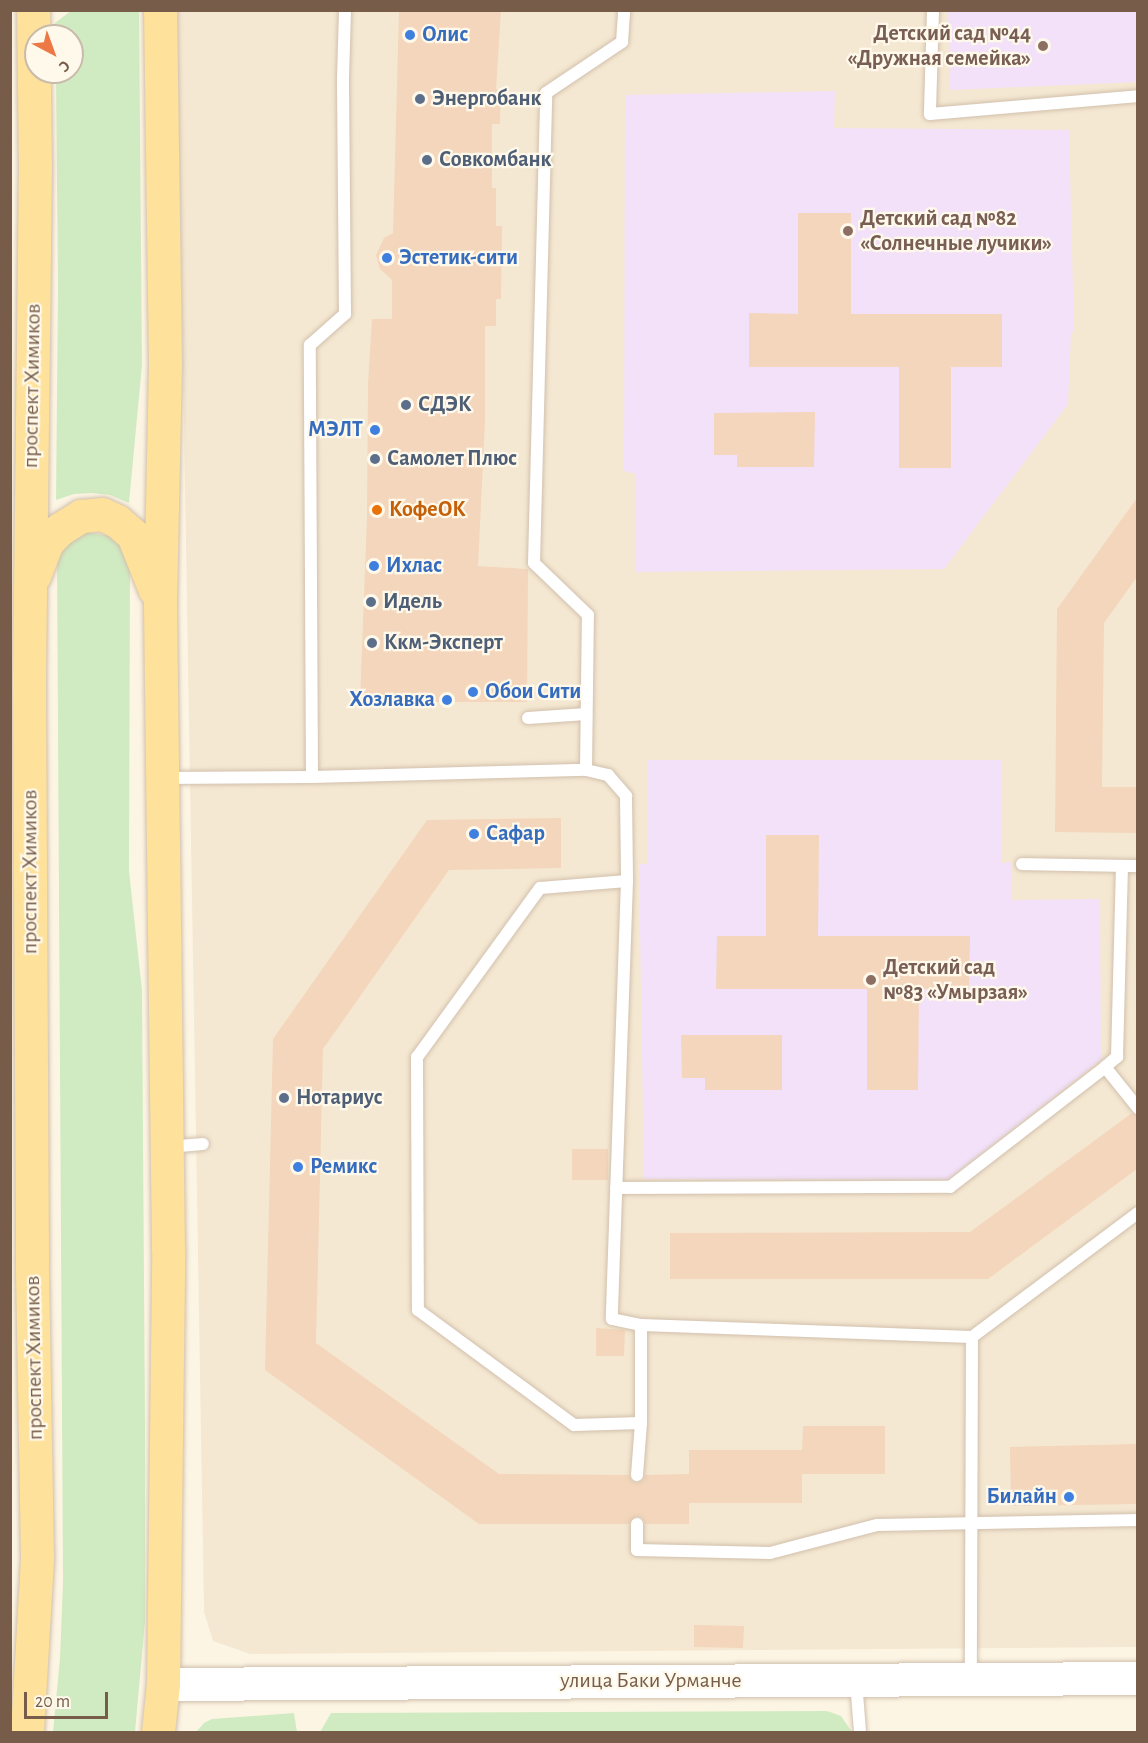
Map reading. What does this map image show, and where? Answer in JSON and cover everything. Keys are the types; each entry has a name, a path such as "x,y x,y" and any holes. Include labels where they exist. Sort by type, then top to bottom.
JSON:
{"main road":[{"name":"проспект Химиков","path":"27,1732 22,1659 37,1558 32,1246 29,587 35,168 33,10"},
{"path":"158,1732 164,1684 167,1147 160,602 165,365 160,10"},
{"path":"29,587 47,542 60,529 81,516 102,514 117,520 133,535 160,602"}],"street":[{"name":"улица Баки Урманче","path":"164,1684 1137,1678"}],"lane":[{"path":"312,777 310,345 345,314 343,78 345,10"},
{"path":"586,770 588,615 534,563 546,93 622,42 624,10"},
{"path":"933,10 930,114 1137,96"},
{"path":"528,718 586,714"},
{"path":"162,778 312,777 586,770 608,775 626,796 627,881 612,1319 641,1325 972,1337 1137,1213"},
{"path":"1022,864 1137,866"},
{"path":"616,1188 950,1187 1117,1057 1122,866"},
{"path":"627,881 540,888 417,1057 418,1310 574,1425 641,1423"},
{"path":"1105,1067 1137,1108"},
{"path":"167,1147 203,1144"},
{"path":"637,1475 641,1423 641,1325"},
{"path":"971,1679 974,1523 972,1337"},
{"path":"637,1524 637,1550 770,1553 877,1525 1137,1520"},
{"path":"856,1680 860,1732"}],"shaded area":[{"path":"177,11 1137,11 1137,1647 250,1654 213,1641 204,1612"},
{"name":"Детский сад №44 «Дружная семейка»","path":"948,11 1137,11 1137,82 950,90"},
{"name":"Детский сад №82 «Солнечные лучики»","path":"835,91 834,128 1069,130 1074,332 1071,332 1068,404 944,569 635,572 636,474 624,471 625,95"},
{"name":"Детский сад №83 «Умырзая»","path":"647,760 1001,760 1002,863 1011,862 1011,900 1100,899 1101,1060 948,1180 644,1179 639,864 647,864"}],"green space":[{"path":"72,10 139,11 142,365 129,503 110,495 93,493 74,494 56,500 58,285 56,84 84,84 84,24 55,23"},
{"path":"88,532 115,537 124,546 130,571 129,871 142,990 145,1427 145,1621 135,1732 53,1732 60,1658 63,1582 57,560 65,546 76,536"},
{"path":"827,1711 841,1716 852,1732 320,1732 331,1713"},
{"path":"294,1713 297,1732 196,1732 204,1723 212,1719"}],"building":[{"path":"399,10 501,10 496,89 501,90 500,124 492,124 492,188 496,188 496,226 502,226 501,299 496,299 496,326 485,326 485,421 478,566 528,569 527,702 360,702 367,516 368,384 372,319 392,319 392,280 380,269 376,255 384,238 393,233"},
{"path":"798,213 851,213 851,314 1002,314 1002,367 951,367 951,468 899,468 899,367 749,367 749,313 798,314"},
{"path":"815,412 814,467 737,467 737,455 714,455 714,413"},
{"path":"1137,498 1137,577 1104,623 1102,787 1137,787 1137,833 1055,832 1057,609"},
{"path":"561,818 561,868 449,870 323,1049 316,1343 499,1474 629,1475 632,1481 637,1483 643,1480 645,1475 689,1474 689,1450 802,1450 803,1426 885,1426 885,1474 802,1474 802,1503 689,1503 689,1524 645,1524 642,1517 636,1516 629,1524 479,1524 265,1370 273,1039 427,820"},
{"path":"766,835 819,835 818,936 970,936 969,989 919,989 918,1090 867,1090 867,989 716,989 717,936 766,936"},
{"path":"681,1035 782,1035 782,1090 705,1090 705,1078 682,1078"},
{"path":"1132,1113 1137,1116 1137,1169 988,1279 670,1279 670,1233 970,1232"},
{"path":"572,1149 608,1149 608,1180 572,1180"},
{"path":"596,1328 625,1330 624,1356 596,1356"},
{"path":"1137,1444 1137,1504 1011,1506 1010,1447"},
{"path":"694,1625 744,1626 743,1648 694,1647"}],"place":[{"name":"Олис","path":"410,35"},
{"name":"Детский сад №44 «Дружная семейка»","path":"1043,46"},
{"name":"Энергобанк","path":"420,99"},
{"name":"Совкомбанк","path":"427,160"},
{"name":"Детский сад №82 «Солнечные лучики»","path":"848,231"},
{"name":"Эстетик-сити","path":"387,258"},
{"name":"СДЭК","path":"406,405"},
{"name":"МЭЛТ","path":"375,430"},
{"name":"Самолет Плюс","path":"375,459"},
{"name":"КофеОК","path":"377,510"},
{"name":"Ихлас","path":"374,566"},
{"name":"Идель","path":"371,602"},
{"name":"Ккм-Эксперт","path":"372,643"},
{"name":"Обои Сити","path":"473,692"},
{"name":"Хозлавка","path":"447,700"},
{"name":"Сафар","path":"474,834"},
{"name":"Детский сад №83 «Умырзая»","path":"871,980"},
{"name":"Нотариус","path":"284,1098"},
{"name":"Ремикс","path":"298,1167"},
{"name":"Билайн","path":"1069,1497"}]}
